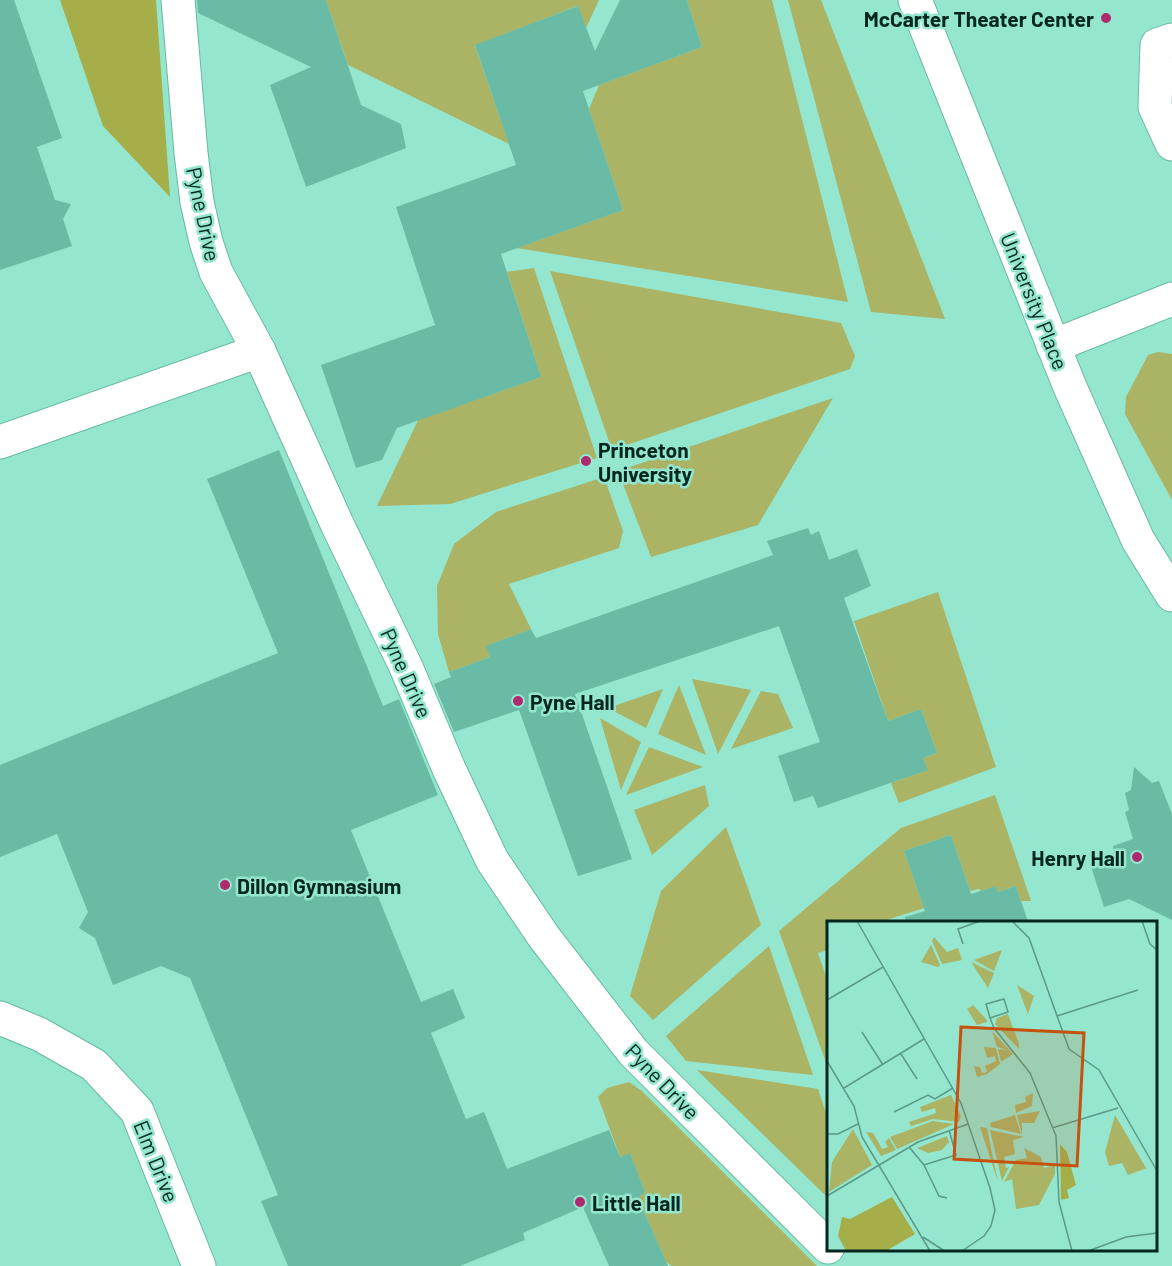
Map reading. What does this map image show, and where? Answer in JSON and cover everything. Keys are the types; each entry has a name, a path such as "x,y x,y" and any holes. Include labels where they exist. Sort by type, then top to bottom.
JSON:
{"street":[{"name":"Pyne Drive","path":"178,0 197,202 216,272 258,351 337,524 406,667 449,769 492,860 544,937 633,1052 827,1245"},
{"name":"University Place","path":"915,0 1070,387 1138,540 1172,595"},
{"path":"1172,40 1157,45 1155,107 1172,144"},
{"path":"1053,346 1172,299"},
{"path":"0,442 258,351"},
{"name":"Elm Drive","path":"0,1018 39,1034 94,1065 137,1111 200,1266"},
{"name":"Pyne Drive","path":"833,1251 848,1266"}],"green space":[{"path":"60,0 156,0 170,197 103,126"},
{"path":"326,0 599,0 586,28 577,6 475,46 509,144 348,65"},
{"path":"687,0 772,0 848,302 517,248 623,210 589,109 599,85 702,47"},
{"path":"788,0 821,0 945,319 871,312"},
{"path":"534,268 597,458 450,504 377,506 434,387 441,412 541,377 507,272"},
{"path":"550,271 841,323 855,356 850,369 612,450"},
{"path":"1158,352 1172,354 1172,500 1125,414 1126,397 1148,355"},
{"path":"833,398 758,525 651,557 618,471"},
{"path":"604,477 623,531 619,548 509,584 531,629 487,646 490,657 449,672 438,634 437,586 454,544 496,512"},
{"path":"938,592 996,767 899,803 891,783 927,770 923,758 937,753 921,709 888,721 854,621"},
{"path":"692,679 751,690 718,754"},
{"path":"679,685 706,755 658,734"},
{"path":"663,689 646,728 608,708"},
{"path":"761,691 778,694 793,728 731,749"},
{"path":"600,718 641,742 621,790"},
{"path":"649,747 703,767 626,795"},
{"path":"705,785 709,806 652,855 634,810"},
{"path":"995,795 1031,901 1021,901 1016,886 998,892 996,886 982,891 978,889 970,891 951,835 904,851 924,908 883,921 827,921 827,950 818,953 827,979 827,1065 779,931 901,828"},
{"path":"726,827 761,925 653,1020 630,996 661,891"},
{"path":"769,946 813,1075 686,1061 666,1036"},
{"path":"697,1070 818,1089 827,1116 827,1197"},
{"path":"629,1082 642,1091 817,1266 672,1266 666,1262 638,1198 645,1192 630,1154 620,1157 598,1097 607,1088"}],"building":[{"path":"0,0 14,0 62,138 37,147 55,200 71,204 63,219 72,246 0,270"},
{"path":"197,0 326,0 361,105 401,124 406,148 306,187 270,85 311,67 198,13"},
{"path":"620,0 687,0 702,47 583,91 623,210 501,254 541,377 397,428 382,460 356,468 321,365 435,325 396,207 516,165 475,45 578,6 595,51"},
{"name":"Dillon Gymnasium","path":"279,450 383,706 399,699 438,795 351,830 421,1002 453,989 465,1018 431,1033 466,1119 484,1112 507,1169 609,1130 620,1157 630,1153 645,1192 638,1198 668,1266 609,1266 583,1207 523,1233 525,1240 460,1266 288,1266 261,1201 278,1195 190,978 161,966 113,985 95,938 79,928 88,912 57,834 0,857 0,765 278,653 207,479"},
{"name":"Pyne Hall","path":"808,528 811,535 819,531 829,560 857,549 871,586 844,598 888,721 921,709 937,753 923,758 928,770 818,808 813,796 794,802 778,756 820,742 779,626 575,694 632,859 578,876 519,710 454,732 434,684 451,677 449,672 490,657 486,646 531,629 536,638 773,555 767,541"},
{"name":"Henry Hall","path":"1134,767 1152,783 1159,781 1172,814 1172,920 1129,899 1104,907 1089,860 1114,853 1113,846 1133,839 1125,812 1129,810 1125,793 1131,790"},
{"path":"951,835 971,894 996,886 998,892 1016,886 1028,921 906,921 905,917 925,911 904,851"}],"place":[{"name":"McCarter Theater Center","path":"1106,18"},
{"name":"Princeton University","path":"586,461"},
{"name":"Pyne Hall","path":"518,701"},
{"name":"Henry Hall","path":"1137,857"},
{"name":"Dillon Gymnasium","path":"225,885"},
{"name":"Little Hall","path":"580,1202"}]}
